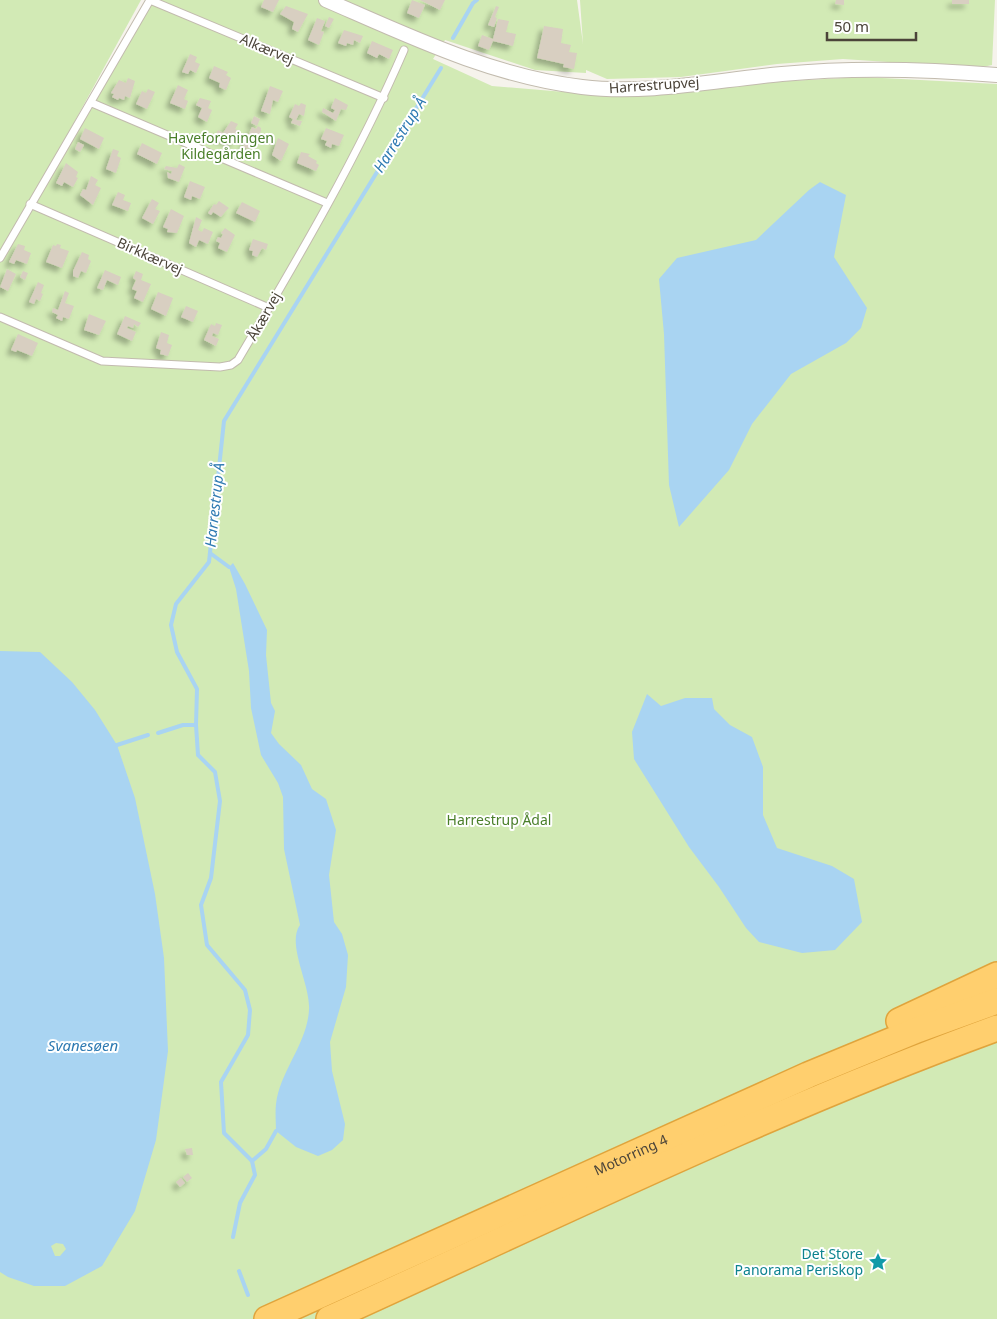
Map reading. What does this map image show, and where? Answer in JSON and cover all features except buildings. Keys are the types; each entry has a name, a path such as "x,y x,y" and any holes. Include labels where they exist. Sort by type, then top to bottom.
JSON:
{"highway":[{"path":"669,1136 769,1080 997,975"},
{"name":"Motorring 4","path":"267,1319 669,1136 917,1030 997,1001"},
{"name":"Motorring 4","path":"329,1319 782,1114 927,1054 997,1028"},
{"path":"927,1054 997,1042"}],"street":[{"name":"Harrestrupvej","path":"326,0 467,60 543,81 583,88 652,88 832,70 931,70 997,75"}],"lane":[{"name":"Alkærvej","path":"150,0 384,98"},
{"path":"0,258 30,204 92,103 150,0"},
{"name":"Åkærvej","path":"0,317 102,361 220,367 231,365 238,360 269,308 384,98 404,50"},
{"path":"92,103 327,202"},
{"name":"Birkkærvej","path":"30,204 269,308"}],"green space":[{"path":"0,0 141,0 0,258"},
{"name":"Harrestrup Ådal","path":"146,0 577,0 583,44 580,0 995,0 992,65 978,68 843,59 777,64 681,77 607,79 586,70 586,73 535,70 445,40 433,59 492,86 624,97 788,81 863,77 997,84 997,1319 0,1319 0,260"}],"water":[{"path":"820,182 846,195 834,257 867,308 861,328 846,343 791,374 752,424 729,470 679,527 669,485 664,334 659,279 677,258 756,240"},
{"path":"233,563 267,630 266,655 271,703 275,711 271,733 279,744 301,765 312,789 326,799 336,830 329,875 334,922 342,934 348,955 346,987 330,1042 332,1071 345,1124 343,1140 332,1150 318,1156 296,1147 276,1131 278,1092 304,1034 309,1000 297,954 296,933 300,925 284,849 283,797 278,783 261,755 251,708 249,671 236,589 229,567"},
{"name":"Svanesøen","path":"0,651 40,652 72,682 95,710 117,745 135,798 155,894 164,958 168,1051 156,1140 135,1211 102,1266 65,1286 34,1286 8,1277 0,1272","holes":["56,1243 63,1244 66,1249 60,1256 55,1256 51,1246"]},
{"path":"647,694 661,706 685,698 712,698 714,709 730,725 752,737 763,767 763,815 777,848 832,866 854,879 862,922 835,950 802,953 759,942 746,928 719,887 689,847 634,759 632,732"}],"waterway":[{"name":"Harrestrup Å","path":"453,38 473,3 477,0"},
{"name":"Harrestrup Å","path":"233,1237 240,1203 255,1175 252,1161 224,1133 221,1082 248,1035 250,1010 245,990 207,945 201,905 211,878 220,801 215,772 198,755 196,725 197,689 177,652 171,625 176,604 209,562 224,421 441,68"},
{"path":"210,553 229,567"},
{"path":"158,733 183,725 196,725"},
{"path":"117,745 148,735"},
{"path":"252,1161 266,1149 276,1131"},
{"name":"Harrestrup Å","path":"239,1271 248,1295"}],"place":[{"name":"Det Store Panorama Periskop","path":"878,1262"}],"park label":[{"name":"Haveforeningen Kildegården","path":"221,146"}]}
